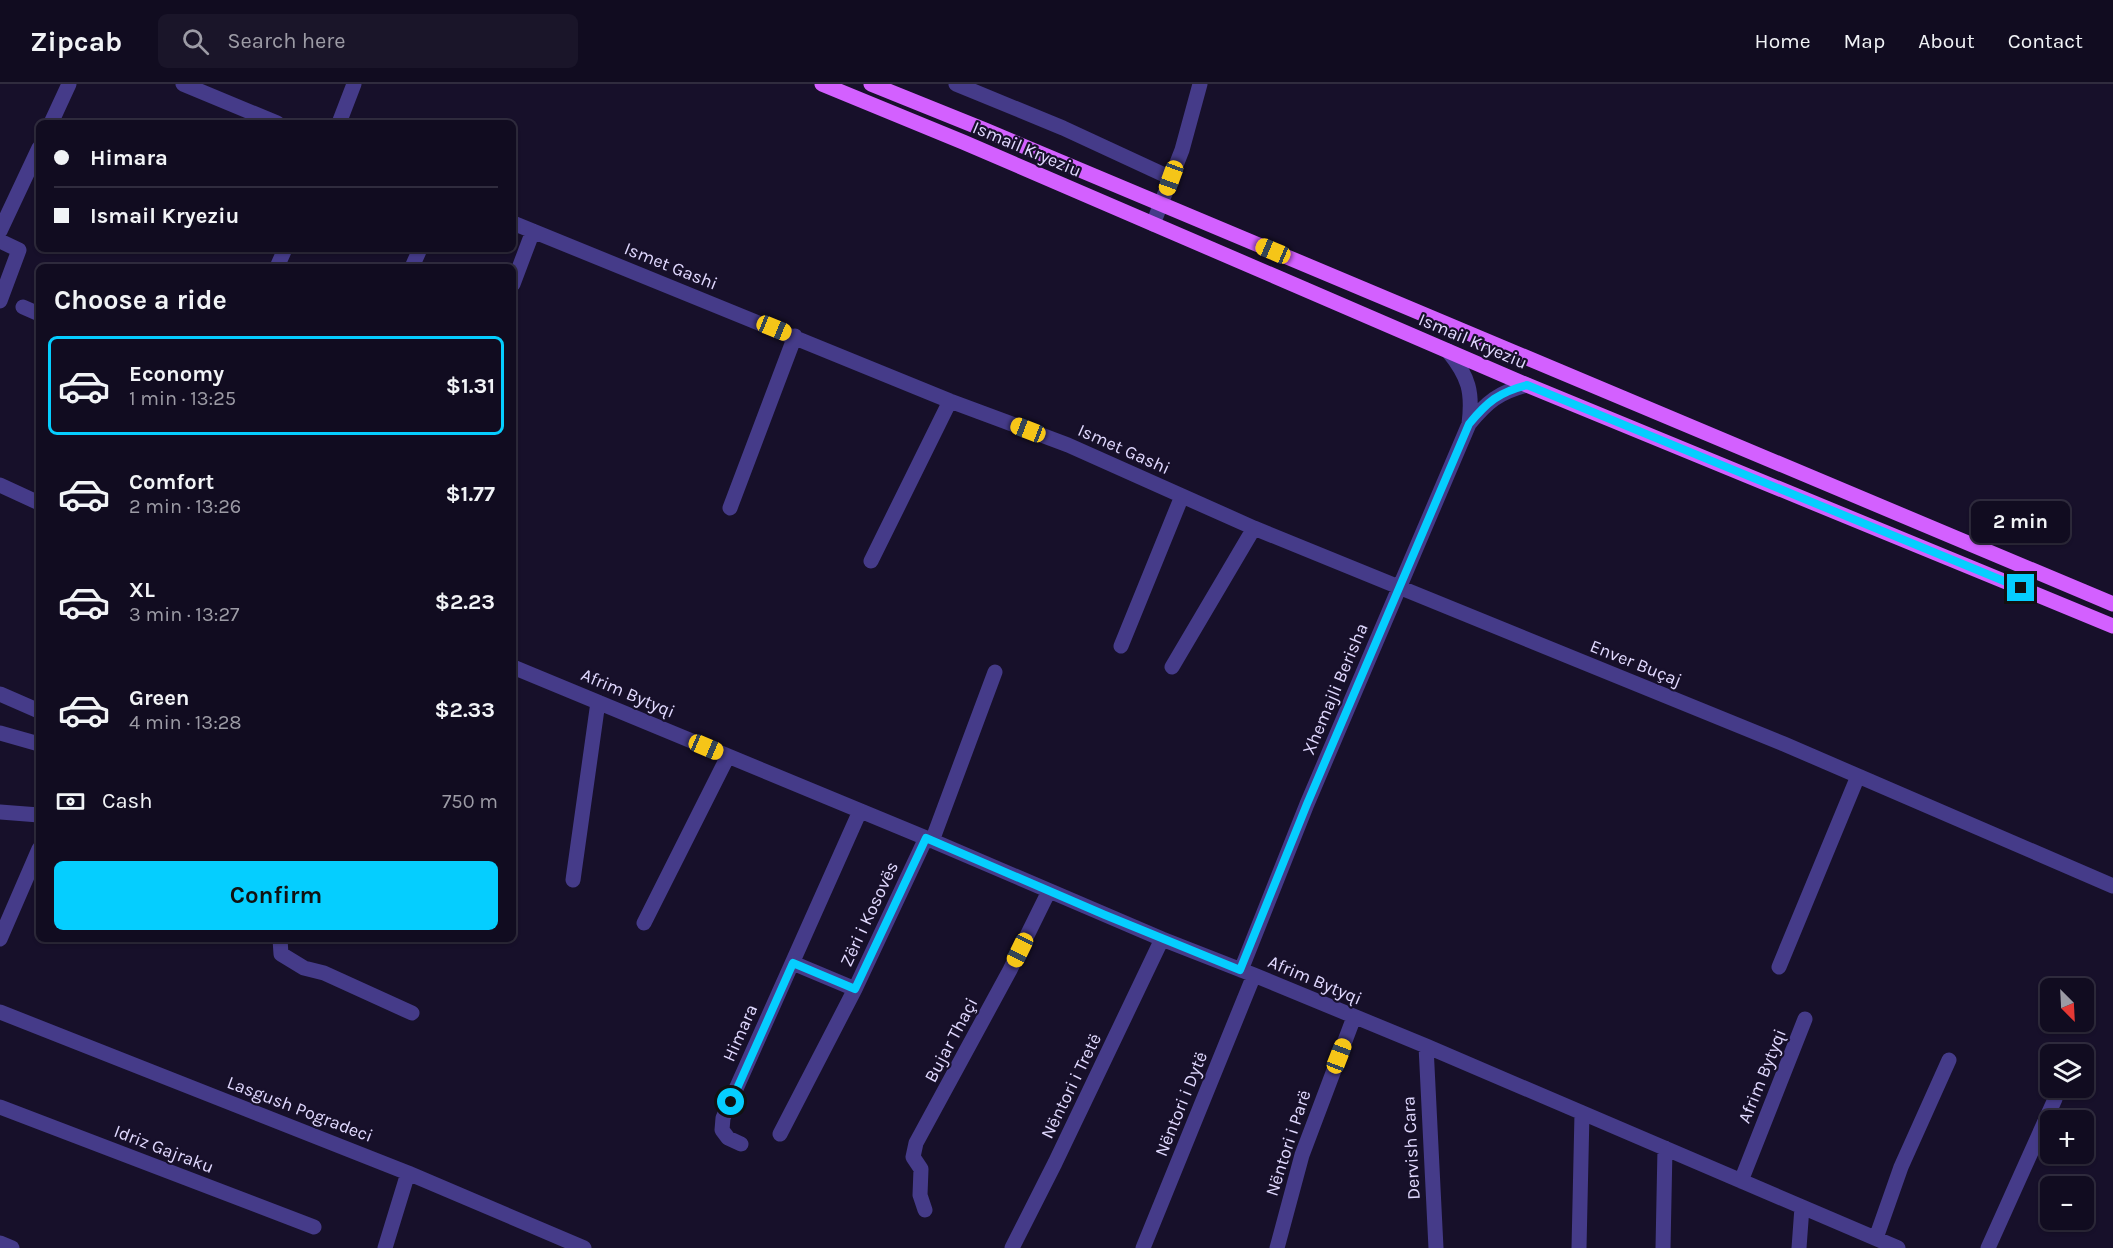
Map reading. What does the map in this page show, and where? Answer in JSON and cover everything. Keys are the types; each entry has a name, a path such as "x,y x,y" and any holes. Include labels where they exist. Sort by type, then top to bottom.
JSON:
{"main road":[{"name":"Ismail Kryeziu","path":"822,84 1527,385 2113,626"},
{"name":"Ismail Kryeziu","path":"871,84 2113,604"}],"street":[{"path":"52,120 69,84"},
{"path":"183,84 270,120"},
{"path":"340,120 354,84"},
{"path":"1153,224 1182,150 1200,84"},
{"path":"966,86 1171,178"},
{"path":"0,231 36,154"},
{"name":"Ismet Gashi","path":"516,224 950,401 1068,445 1254,528 1399,587"},
{"path":"516,276 533,231"},
{"path":"0,241 19,250 0,301"},
{"path":"23,307 36,313"},
{"path":"730,508 795,336"},
{"name":"Xhemajli Berisha","path":"1247,972 1307,804 1469,424 1472,402 1469,386 1462,369 1448,351"},
{"name":"Xhemajli Berisha","path":"1469,424 1483,407 1500,394 1527,385"},
{"path":"871,561 950,401"},
{"path":"0,485 36,502"},
{"name":"Ismet Gashi","path":"1121,646 1182,496"},
{"path":"1172,667 1254,528"},
{"name":"Enver Buçaj","path":"1399,587 1784,744 2113,886"},
{"name":"Afrim Bytyqi","path":"516,668 929,839 1162,939 1426,1046 1896,1248"},
{"path":"929,839 995,672"},
{"path":"0,694 36,710"},
{"path":"573,880 598,702"},
{"path":"0,733 36,743"},
{"path":"644,923 728,756"},
{"path":"1779,967 1858,776"},
{"name":"Himara","path":"741,1144 728,1138 722,1130 723,1118 860,811"},
{"path":"0,812 36,814"},
{"name":"Zëri i Kosovës","path":"780,1134 929,839"},
{"path":"0,939 7,906 36,855"},
{"name":"Bujar Thaçi","path":"925,1210 920,1195 921,1169 914,1157 916,1143 1005,981 1049,891"},
{"name":"Nëntori i Tretë","path":"1012,1248 1162,939"},
{"path":"280,942 281,954 304,968 324,972 412,1013"},
{"path":"793,963 855,989"},
{"name":"Nëntori i Dytë","path":"1143,1248 1247,972"},
{"name":"Lasgush Pogradeci","path":"0,1012 408,1173 584,1248"},
{"name":"Nëntori i Parë","path":"1277,1248 1302,1155 1354,1017"},
{"name":"Afrim Bytyqi","path":"1741,1181 1806,1019"},
{"name":"Dervish Cara","path":"1426,1046 1436,1248"},
{"path":"1876,1239 1901,1167 1949,1060"},
{"path":"1988,1248 2055,1099"},
{"name":"Idriz Gajraku","path":"0,1107 314,1227"},
{"path":"1579,1248 1582,1113"},
{"path":"1663,1248 1665,1148"},
{"path":"385,1248 408,1173"},
{"path":"1799,1248 1802,1207"},
{"path":"0,1243 12,1248"}],"route":[{"path":"731,1102 793,963 855,989 926,838 1240,970 1307,804 1469,424 1483,407 1505,391 1527,385 2021,588"}]}
